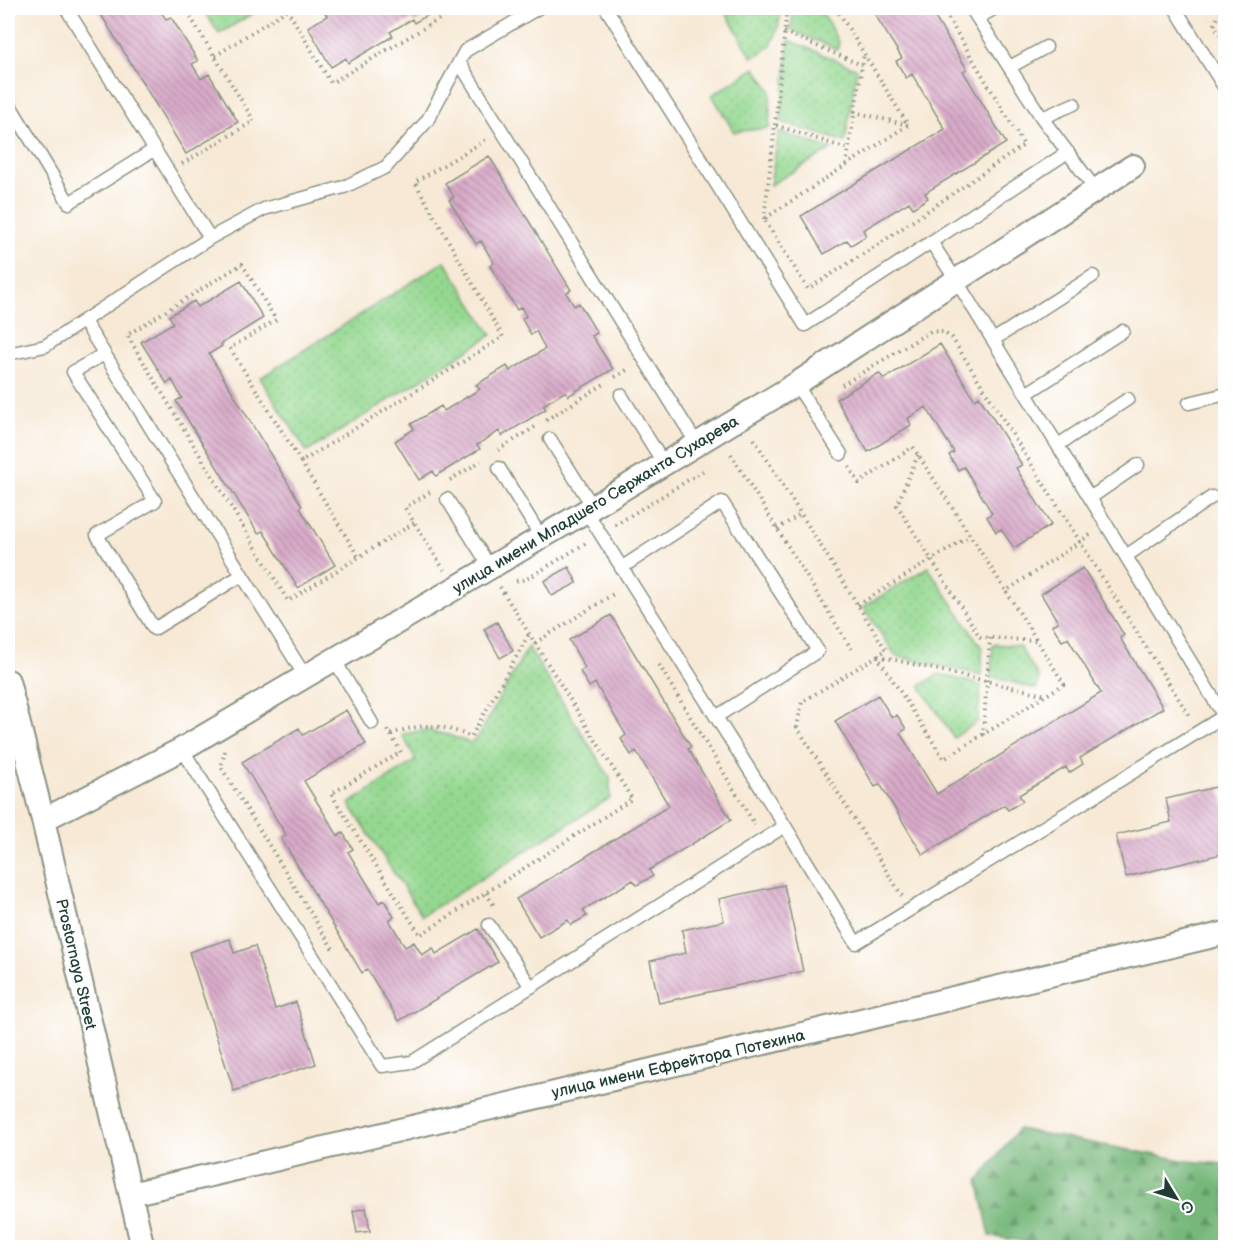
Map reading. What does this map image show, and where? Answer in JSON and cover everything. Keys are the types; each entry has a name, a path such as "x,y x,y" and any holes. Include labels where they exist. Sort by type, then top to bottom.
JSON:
{"street":[{"name":"улица имени Младшего Сержанта Сухарева","path":"43,820 182,748 455,588 495,577 541,537 796,384 1133,166"},
{"name":"Prostornaya Street","path":"8,681 43,820 143,1248"},
{"name":"улица имени Ефрейтора Потехина","path":"131,1194 1226,933"}],"lane":[{"path":"66,8 210,238"},
{"path":"8,354 45,346 210,238 264,209 344,187 386,167 427,121 465,51 538,8"},
{"path":"606,8 805,325 1068,152"},
{"path":"995,8 975,13 1042,118 1096,190"},
{"path":"1175,8 1226,90"},
{"path":"1010,67 1046,46"},
{"path":"459,62 697,444"},
{"path":"8,102 69,203 155,149"},
{"path":"1042,118 1074,104"},
{"path":"550,439 590,509 600,534 785,826 856,943 1224,716 957,280 931,242"},
{"path":"993,340 1093,276"},
{"path":"84,321 305,676"},
{"path":"1026,394 1123,331"},
{"path":"105,354 73,372 155,501 97,535 154,629 242,575"},
{"path":"796,384 841,454"},
{"path":"1189,403 1226,394"},
{"path":"621,395 664,464"},
{"path":"1058,445 1128,399"},
{"path":"1090,498 1138,465"},
{"path":"500,468 541,537"},
{"path":"1126,556 1212,497"},
{"path":"447,499 495,577"},
{"path":"621,568 722,502 818,651 716,717"},
{"path":"334,659 378,724"},
{"path":"182,748 382,1066 412,1062 785,826"},
{"path":"489,925 531,987"}],"path":[{"path":"182,164 254,121 185,8"},
{"path":"215,56 288,8 331,83 458,8"},
{"path":"787,8 764,219 808,289 879,244 1024,145 942,8"},
{"path":"836,8 908,125"},
{"path":"1226,10 1219,15 1214,24 1226,44"},
{"path":"784,32 862,65"},
{"path":"846,166 864,54"},
{"path":"854,112 908,125"},
{"path":"775,125 848,149"},
{"path":"764,219 908,125"},
{"path":"301,462 503,337 415,182 490,138"},
{"path":"359,558 230,348 276,320 242,264 127,335 288,601 359,558 414,523"},
{"path":"809,405 931,331 943,332 952,338 1190,719"},
{"path":"546,420 627,370 621,360"},
{"path":"496,452 536,427"},
{"path":"747,444 754,439 886,650 802,702 797,727 902,896 912,890"},
{"path":"841,454 859,483 913,447 1064,684 944,759 877,656"},
{"path":"739,449 731,454 852,650"},
{"path":"918,455 897,505 980,637 1037,641"},
{"path":"445,483 485,458"},
{"path":"495,577 527,579 711,466"},
{"path":"435,489 405,508 455,588"},
{"path":"777,529 801,514"},
{"path":"1005,591 1106,524"},
{"path":"858,605 970,536"},
{"path":"585,543 591,553"},
{"path":"491,591 495,577"},
{"path":"378,724 390,734 401,752 331,794 420,935 632,799 495,577"},
{"path":"535,643 615,593"},
{"path":"390,734 412,727 431,726 453,729 471,737 529,633"},
{"path":"983,735 990,638"},
{"path":"877,656 1046,695"},
{"path":"658,663 755,825"},
{"path":"225,751 221,767 333,949"},
{"path":"486,893 497,911"}],"green space":[{"path":"202,8 262,8 219,34"},
{"path":"723,8 782,8 777,31 771,44 760,54 752,57"},
{"path":"793,8 820,8 839,43 838,50 791,30"},
{"path":"789,40 857,69 845,142 781,122"},
{"path":"755,68 771,90 769,128 734,132 712,95"},
{"path":"779,132 832,149 770,185"},
{"path":"445,261 492,335 307,452 260,378"},
{"path":"928,567 982,648 982,675 896,656 863,607"},
{"path":"993,644 1019,646 1039,677 1037,689 991,677"},
{"path":"528,647 610,778 610,798 422,916 349,804 416,760 402,734 424,730 449,735 470,743 478,737"},
{"path":"939,674 981,685 978,721 954,738 920,686"},
{"path":"1018,1129 1188,1161 1225,1164 1225,1247 1057,1247 990,1236 978,1181"}],"building":[{"path":"97,8 158,8 166,19 171,17 198,61 192,64 201,79 209,74 238,122 186,154"},
{"path":"330,8 440,8 414,23 412,19 390,32 393,36 348,63 346,58 331,67 308,27 327,16 324,11"},
{"path":"871,8 929,8 967,69 963,71 1006,143 925,193 928,198 913,208 909,202 863,230 866,236 851,245 847,240 824,254 801,216 945,129 912,74 906,78 896,61 902,58"},
{"path":"489,156 571,290 566,293 574,306 579,303 597,333 592,336 613,369 568,396 566,391 543,405 546,409 502,436 499,431 477,445 480,449 436,476 433,471 419,480 395,441 414,429 411,424 441,406 444,411 480,389 476,385 507,366 510,371 545,349 536,331 531,335 522,319 526,316 521,307 517,310 490,266 494,263 481,241 476,244 449,200 454,197 445,183"},
{"path":"241,281 263,318 209,354 302,506 300,508 335,565 298,588 263,531 258,533 176,401 182,398 172,380 167,384 141,342 173,323 169,316 194,301 198,307"},
{"path":"940,344 975,400 979,396 1022,465 1016,468 1051,525 1014,548 1001,529 996,532 987,517 992,513 964,467 958,470 949,455 954,452 926,407 908,418 911,425 868,452 836,399 879,373 884,379"},
{"path":"569,567 577,583 552,596 544,581"},
{"path":"1083,568 1124,635 1120,638 1163,708 1080,758 1083,764 1069,773 1066,767 1019,795 1023,801 1008,810 1004,805 923,855 880,784 875,787 835,721 878,695 892,718 897,715 906,729 900,733 937,794 1101,693 1068,638 1062,641 1052,625 1058,622 1041,594"},
{"path":"611,615 691,747 688,749 731,820 649,870 653,876 637,885 633,880 583,910 587,916 571,925 568,920 539,937 516,899 669,806 636,751 631,755 621,739 626,735 595,683 589,687 580,671 585,668 569,640"},
{"path":"497,622 513,651 500,658 484,629"},
{"path":"346,710 366,744 304,781 338,836 343,833 353,849 348,852 379,903 384,900 394,917 389,920 405,947 414,942 422,955 433,948 436,954 478,929 498,962 399,1021 367,969 362,973 281,838 286,835 242,762 299,728 303,735"},
{"path":"1220,786 1226,810 1226,853 1126,877 1116,835 1171,822 1166,799"},
{"path":"784,885 803,971 659,1003 650,961 686,953 682,930 724,921 719,899"},
{"path":"230,939 234,953 255,946 275,1009 296,1002 316,1064 234,1091 189,952"},
{"path":"366,1208 370,1231 357,1233 353,1211"}]}
